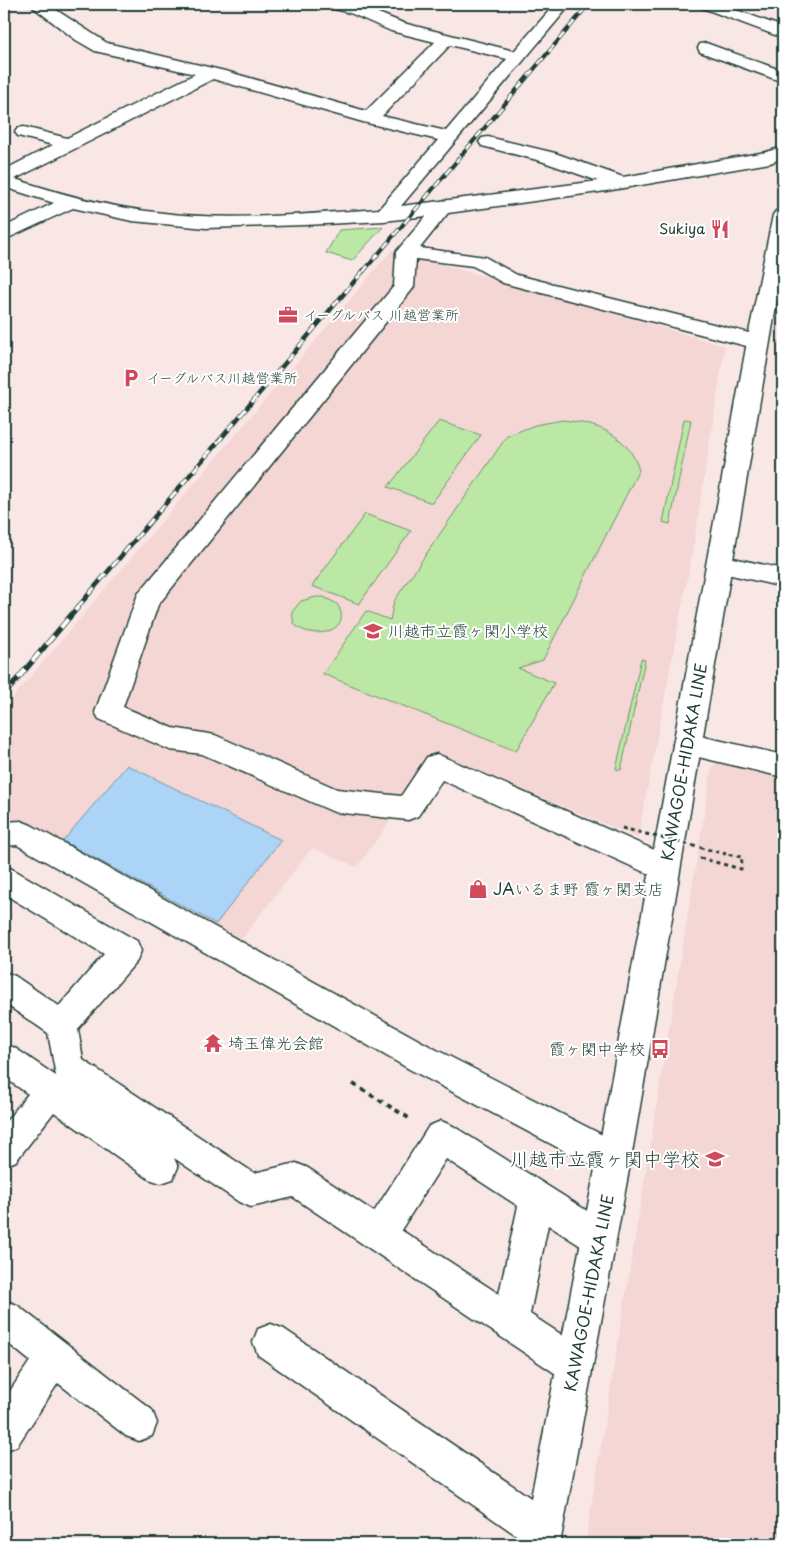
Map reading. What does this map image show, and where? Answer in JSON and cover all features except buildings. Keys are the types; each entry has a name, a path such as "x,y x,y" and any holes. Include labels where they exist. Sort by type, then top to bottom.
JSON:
{"street":[{"path":"37,4 101,47 210,74 369,118 450,137"},
{"path":"333,4 358,7 397,27 518,57"},
{"path":"384,215 563,4"},
{"path":"706,4 734,8 783,33"},
{"path":"369,118 406,83 447,39"},
{"path":"706,48 783,77"},
{"path":"4,179 68,144 210,74"},
{"path":"24,132 68,144"},
{"path":"488,142 548,157 624,183"},
{"path":"4,179 70,202 131,215 210,222 384,215 523,199 770,157 783,152"},
{"path":"4,234 70,202"},
{"path":"442,208 406,252 404,287 147,602 108,712 170,739 204,743 334,800 408,808 437,765 665,868"},
{"name":"KAWAGOE-HIDAKA LINE","path":"542,1537 614,1159 758,342 775,295 783,215"},
{"path":"406,252 478,261 510,279 758,342"},
{"path":"719,564 783,578"},
{"path":"687,744 783,766"},
{"path":"4,834 21,833 422,1059 614,1159"},
{"path":"4,879 126,952 62,1025"},
{"path":"4,986 62,1025 69,1069 243,1185 251,1190 296,1180 575,1365"},
{"path":"4,1059 161,1166"},
{"path":"4,1150 51,1091"},
{"path":"379,1234 441,1137 599,1238"},
{"path":"510,1322 537,1198"},
{"path":"4,1318 139,1423"},
{"path":"270,1342 542,1537"},
{"path":"4,1433 54,1356"}],"path":[{"path":"622,828 742,857 741,869 693,857"},
{"path":"353,1084 441,1137"}],"shaded area":[{"name":"川越市立霞ヶ関小学校","path":"392,250 725,346 692,554 638,838 455,761 414,821 396,813 357,867 312,848 239,942 4,816 4,708"},
{"name":"川越市立霞ヶ関中学校","path":"723,760 783,774 783,1544 585,1544 712,766"}],"green space":[{"path":"383,227 352,261 326,253 339,230"},
{"path":"684,419 691,420 670,524 663,522"},
{"path":"563,420 588,424 610,433 627,448 639,470 543,660 518,668 554,683 516,751 323,674 366,611 390,620 394,601 507,436 535,425"},
{"path":"439,421 481,435 432,503 388,487"},
{"path":"365,514 411,531 359,604 312,586"},
{"path":"324,597 337,604 341,613 340,621 336,627 329,631 311,632 294,624 292,612 301,601"},
{"path":"641,659 645,660 621,770 616,769"}],"water":[{"path":"127,765 281,840 216,924 63,841"}],"railway":[{"path":"363,272 589,4"},
{"path":"77,608 364,270"},
{"path":"4,695 78,607"}],"place":[{"name":"Sukiya","path":"720,229"},
{"name":"イーグルバス 川越営業所","path":"288,315"},
{"name":"イーグルバス川越営業所","path":"131,378"},
{"name":"川越市立霞ヶ関小学校","path":"373,631"},
{"name":"JAいるま野 霞ヶ関支店","path":"478,889"},
{"name":"埼玉偉光会館","path":"213,1043"},
{"name":"霞ヶ関中学校","path":"660,1049"},
{"name":"川越市立霞ヶ関中学校","path":"715,1159"}]}
